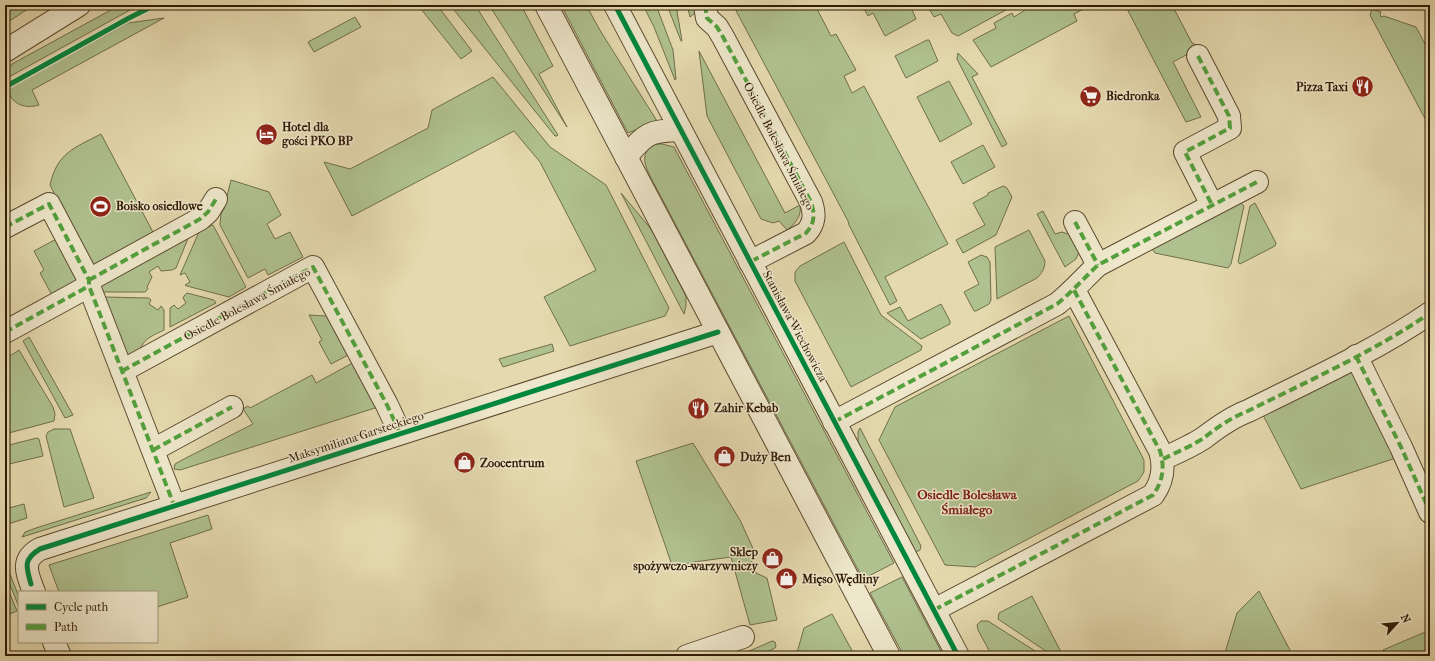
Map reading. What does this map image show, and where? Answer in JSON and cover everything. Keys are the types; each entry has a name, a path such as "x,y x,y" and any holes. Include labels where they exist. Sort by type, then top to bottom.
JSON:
{"street":[{"path":"5,51 79,5"},
{"path":"546,5 889,656"},
{"name":"Stanisława Wiechowicza","path":"615,5 958,656"},
{"name":"Osiedle Bolesława Śmiałego","path":"705,5 707,18 717,27 723,37 811,202 814,211 814,221 811,228 806,233 750,262"},
{"path":"1198,56 1229,116 1230,128 1185,152 1212,205"},
{"path":"626,157 640,140 648,134 660,130 680,130"},
{"path":"834,422 1057,304 1074,290 1081,280 1098,265 1257,182"},
{"path":"5,332 200,219 208,212 216,199"},
{"path":"5,227 50,204 89,283 174,505"},
{"path":"1075,222 1098,265"},
{"name":"Osiedle Bolesława Śmiałego","path":"122,370 313,267 387,405 400,434"},
{"path":"934,610 1153,495 1158,487 1162,476 1163,459 1160,451 1074,290"},
{"path":"1163,459 1204,437 1210,431 1241,414 1356,356 1416,323 1430,313"},
{"name":"Maksymiliana Garsteckiego","path":"32,588 27,564 30,556 40,549 718,332"},
{"path":"1356,356 1402,447 1430,512"},
{"path":"153,450 232,407"},
{"path":"687,656 743,637"},
{"path":"54,643 60,656"}],"green space":[{"path":"34,5 5,24 5,6"},
{"path":"120,5 139,5 7,78 7,71 12,64"},
{"path":"427,5 437,5 472,51 461,59 421,9"},
{"path":"450,5 475,5 558,135 557,136 555,136"},
{"path":"489,5 521,5 553,66 539,74 567,127"},
{"path":"561,5 586,5 601,32 657,121 628,133"},
{"path":"643,5 656,5 673,50 675,80 654,27"},
{"path":"667,5 676,5 682,41 681,41"},
{"path":"687,5 700,5 700,9 690,17"},
{"path":"733,5 815,5 831,36 836,34 856,70 844,76 852,93 864,86 948,244 885,277 897,301 890,305 848,221"},
{"path":"862,5 910,5 916,19 885,36 873,13 868,16"},
{"path":"927,5 1015,5 958,36 952,33 941,14 934,17"},
{"path":"1027,5 1091,5 1074,14 1077,21 991,67 973,40 996,28 994,23 1012,13 1014,17 1025,10 1024,7"},
{"path":"1125,5 1172,5 1192,43 1201,47 1173,62 1201,117 1186,122"},
{"path":"1372,9 1381,12 1381,17 1384,16 1416,27 1430,53 1430,128 1370,15"},
{"path":"355,17 361,27 314,52 308,42"},
{"path":"164,18 32,90 39,105 24,106 12,99 8,89 128,23"},
{"path":"929,40 938,61 906,78 895,56"},
{"path":"699,51 785,213 800,205 799,216 793,225 787,230 779,221 773,223 761,219 707,116"},
{"path":"958,53 978,74 972,77 1007,144 1002,147 957,59"},
{"path":"493,77 550,147 606,185 669,308 665,316 570,346 544,297 596,270 540,162 514,131 352,216 324,162 350,169 428,128 432,110"},
{"path":"949,81 972,124 940,142 917,97"},
{"name":"Boisko osiedlowe","path":"101,134 154,234 92,268 50,185 53,174 62,158 83,143"},
{"path":"656,144 674,147 894,563 863,579 650,176 646,167 645,154"},
{"path":"983,145 995,167 963,184 951,162"},
{"path":"231,180 269,192 281,215 267,224 275,239 290,232 303,257 268,275 265,269 248,278 220,225 221,214 224,209"},
{"path":"1004,186 1007,188 1012,197 996,235 963,253 956,240 985,225 973,203 988,195 988,193"},
{"path":"621,193 651,229 686,296 684,314"},
{"path":"1241,203 1244,206 1231,264 1228,268 1155,253 1152,249"},
{"path":"1255,203 1276,243 1275,246 1240,264 1238,262 1250,206"},
{"path":"1043,211 1055,234 1062,232 1071,235 1079,252 1076,259 1065,267 1037,214"},
{"path":"212,225 246,287 229,297 187,286 185,285 190,282 185,273 180,275 199,232"},
{"path":"1029,230 1045,261 1043,270 1037,278 997,299 995,247"},
{"path":"189,236 176,268 161,271 158,266 149,272 152,277 147,287 148,289 145,292 101,292 94,286"},
{"path":"60,237 83,281 53,297 40,273 44,270 34,251"},
{"path":"844,242 881,315 922,346 921,350 851,387 795,281 795,272 800,266"},
{"path":"981,255 987,257 990,262 991,300 989,304 974,311 964,292 979,284 968,262"},
{"path":"187,293 214,300 216,303 170,327 170,308 174,305 178,309 186,303 183,298"},
{"path":"103,298 149,298 151,300 149,304 158,310 161,306 164,310 164,330 146,340 140,351 128,360"},
{"path":"941,304 950,321 950,324 921,339 887,313 900,307 908,321"},
{"path":"309,315 336,318 354,352 331,364 319,342 322,340"},
{"path":"1069,316 1144,460 1144,472 1138,481 975,567 945,565 879,440 895,407"},
{"path":"29,337 73,415 65,418 23,341"},
{"path":"552,344 554,351 503,367 499,359"},
{"path":"19,350 53,407 55,414 54,421 5,434 5,359"},
{"path":"358,360 378,407 180,470 174,469 175,464 253,424 243,409 248,406 250,408 312,375 316,383"},
{"path":"1351,369 1396,458 1301,489 1263,415"},
{"path":"860,428 921,546 920,550 916,552 858,442 858,432"},
{"path":"54,429 70,429 94,498 64,507 46,436 48,432"},
{"path":"37,438 39,439 43,456 5,465 5,446"},
{"path":"693,443 740,520 756,555 750,557 756,573 767,578 777,620 750,625 731,557 694,562 673,568 636,461"},
{"path":"151,492 146,498 22,537 25,532 36,528"},
{"path":"24,504 27,518 5,525 5,509"},
{"path":"208,515 212,529 170,543 188,597 158,607 158,591 59,591 49,565"},
{"path":"6,564 18,594 18,605 5,573"},
{"path":"902,577 943,656 904,656 870,593"},
{"path":"5,582 17,611 5,616"},
{"path":"1259,591 1293,656 1224,656 1237,613"},
{"path":"1032,596 1063,656 1053,656 998,619 999,613"},
{"path":"832,614 855,656 796,656 804,628"},
{"path":"981,621 988,621 1043,656 992,656 978,630 977,625"},
{"path":"1430,630 1430,656 1386,656 1383,650"},
{"path":"772,641 775,642 775,648 759,656 738,656"}],"marked path":[{"path":"705,5 707,18 717,27 723,37 811,202 813,210 813,222 806,233 750,262"},
{"path":"1198,56 1229,116 1230,128 1185,152 1212,205"},
{"path":"834,422 1057,304 1098,265 1257,182"},
{"path":"89,280 200,219 208,212 216,199"},
{"path":"5,227 49,204 89,280 89,286 174,505"},
{"path":"1075,222 1098,265"},
{"path":"122,371 313,267 387,405 400,433"},
{"path":"5,332 89,286"},
{"path":"934,610 1153,495 1159,484 1163,468 1160,451 1074,290"},
{"path":"1163,459 1195,443 1236,416 1364,353 1430,313"},
{"path":"1356,356 1401,447 1430,512"},
{"path":"153,450 232,407"}],"cycle path":[{"path":"5,87 155,5"},
{"path":"615,5 958,656"},
{"path":"31,584 27,568 28,560 40,549 718,332"}],"place":[{"name":"Pizza Taxi","path":"1363,87"},
{"name":"Biedronka","path":"1091,96"},
{"name":"Hotel dla gości PKO BP","path":"267,134"},
{"name":"Boisko osiedlowe","path":"100,206"},
{"name":"Zahir Kebab","path":"699,408"},
{"name":"Duży Ben","path":"725,457"},
{"name":"Zoocentrum","path":"465,463"},
{"name":"Sklep spożywczo-warzywniczy","path":"773,559"},
{"name":"Mięso Wędliny","path":"787,579"}],"district":[{"name":"Osiedle Bolesława Śmiałego","path":"967,502"}]}
